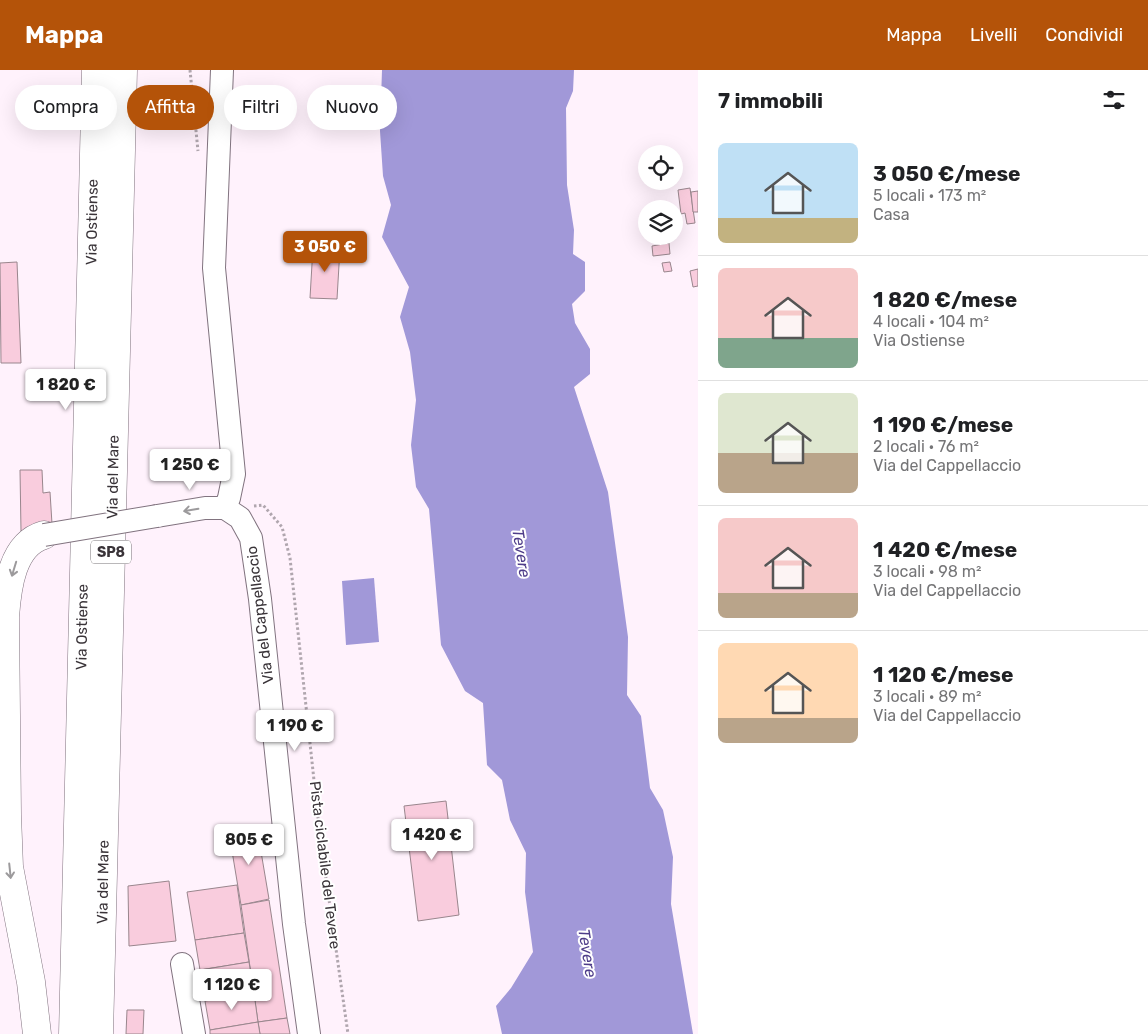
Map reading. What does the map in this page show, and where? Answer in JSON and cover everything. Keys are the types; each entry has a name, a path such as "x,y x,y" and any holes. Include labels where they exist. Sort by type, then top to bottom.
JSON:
{"main road":[{"name":"Via Ostiense","path":"73,1034 96,70"},
{"name":"Via del Mare","path":"99,1034 123,70"},
{"path":"37,1034 31,982 9,867 5,617 8,592 17,558 26,545 36,537 44,535"}],"street":[{"path":"44,535 205,508 224,508 232,488 233,462 214,268 222,70"},
{"name":"Via del Cappellaccio","path":"224,508 236,514 247,528 254,554 294,924 309,1034"},
{"path":"182,964 194,1034"}],"path":[{"name":"Pista ciclabile del Tevere","path":"224,508 262,505 282,527 290,558 320,836 348,1034"}],"water":[{"name":"Tevere","path":"382,70 574,70 573,91 566,108 567,185 574,230 573,254 585,262 585,291 572,304 575,323 590,349 590,374 574,387 608,492 628,637 627,695 641,716 650,788 663,810 673,857 671,904 693,1034 502,1034 496,1006 511,988 533,952 525,892 526,853 510,820 502,780 487,765 483,703 465,691 441,645 429,509 416,487 411,445 416,400 410,352 400,317 409,287 382,237 391,205 383,176 380,130 397,130 397,85 382,85"},
{"path":"374,578 379,642 346,645 342,581"}],"building":[{"path":"690,188 695,223 687,224 685,213 683,214 683,200 679,200 678,190"},
{"path":"698,191 698,212 693,212 691,192"},
{"path":"669,245 670,254 653,256 652,246"},
{"path":"313,247 340,248 337,299 310,298"},
{"path":"17,262 21,363 1,363 0,263"},
{"path":"670,262 672,271 664,272 662,263"},
{"path":"698,269 698,286 693,287 690,271"},
{"path":"20,470 42,470 43,493 50,492 52,524 21,531"},
{"path":"446,801 459,915 418,921 404,806"},
{"path":"257,828 269,899 241,905 229,833"},
{"path":"169,881 176,941 129,946 128,886"},
{"path":"237,885 244,933 195,940 187,892"},
{"path":"269,900 287,1018 258,1022 241,905"},
{"path":"244,933 249,962 200,970 195,940"},
{"path":"249,962 254,993 205,1001 200,970"},
{"path":"254,993 258,1022 210,1030 205,1001"},
{"path":"127,1010 144,1010 143,1034 126,1034"},
{"path":"287,1018 290,1034 260,1034 258,1022"},
{"path":"258,1022 260,1034 210,1034 210,1030"}]}
